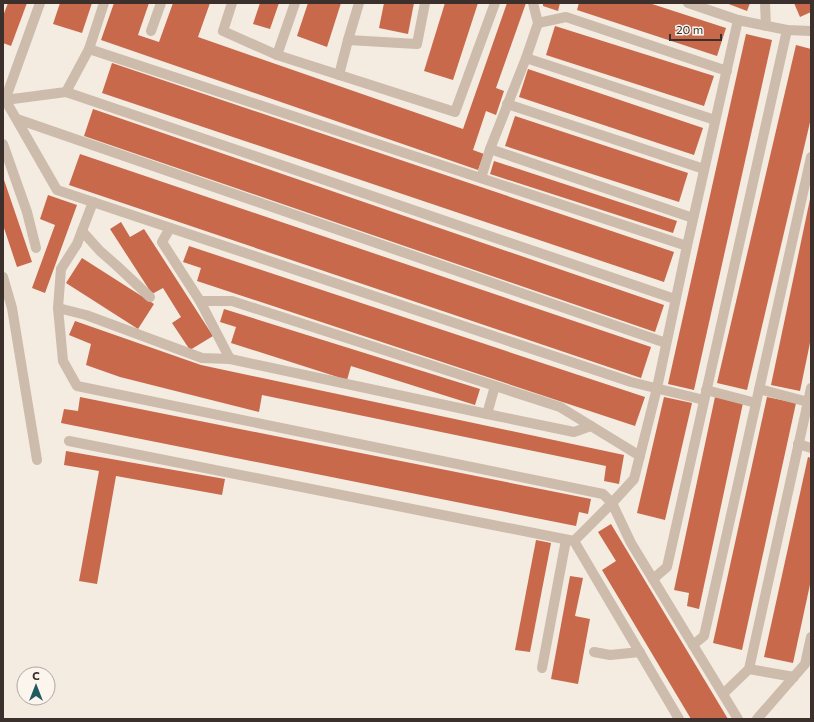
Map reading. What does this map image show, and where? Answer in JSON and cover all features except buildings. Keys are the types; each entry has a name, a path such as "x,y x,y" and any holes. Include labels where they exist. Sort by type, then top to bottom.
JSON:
{"lane":[{"path":"4,100 40,3"},
{"path":"66,92 89,49 104,3"},
{"path":"151,31 161,3"},
{"path":"232,3 223,31 277,55 454,112 495,3"},
{"path":"277,55 295,3"},
{"path":"339,75 359,3"},
{"path":"348,40 417,44 425,3"},
{"path":"481,178 490,149 526,58 538,23 533,3"},
{"path":"688,3 738,20 786,30 811,31"},
{"path":"765,3 766,26"},
{"path":"538,23 566,18 727,71"},
{"path":"542,668 570,540 612,503 634,479 657,388 675,299 738,20"},
{"path":"653,579 667,567 786,30"},
{"path":"89,49 687,246"},
{"path":"526,58 715,120"},
{"path":"4,100 66,92 675,299"},
{"path":"4,100 57,190 631,382 657,388 756,403"},
{"path":"507,104 704,168"},
{"path":"17,120 666,343"},
{"path":"3,144 27,212 36,248"},
{"path":"490,149 693,218"},
{"path":"693,645 704,636 811,157"},
{"path":"93,202 77,244 61,268 58,308 63,362 77,386 603,494 612,503 631,542 738,719"},
{"path":"170,228 162,242 200,301 230,359"},
{"path":"82,231 100,251 150,297"},
{"path":"3,277 12,308 36,460"},
{"path":"200,301 232,301 560,407 640,456"},
{"path":"58,308 86,315 202,358 230,359 574,432 591,426"},
{"path":"487,414 495,386"},
{"path":"723,694 749,669 811,388"},
{"path":"759,389 808,402"},
{"path":"69,441 570,540 640,652 679,719"},
{"path":"798,444 811,448"},
{"path":"757,719 805,664 811,636"},
{"path":"594,652 610,655 640,652"},
{"path":"749,669 794,677"}]}
